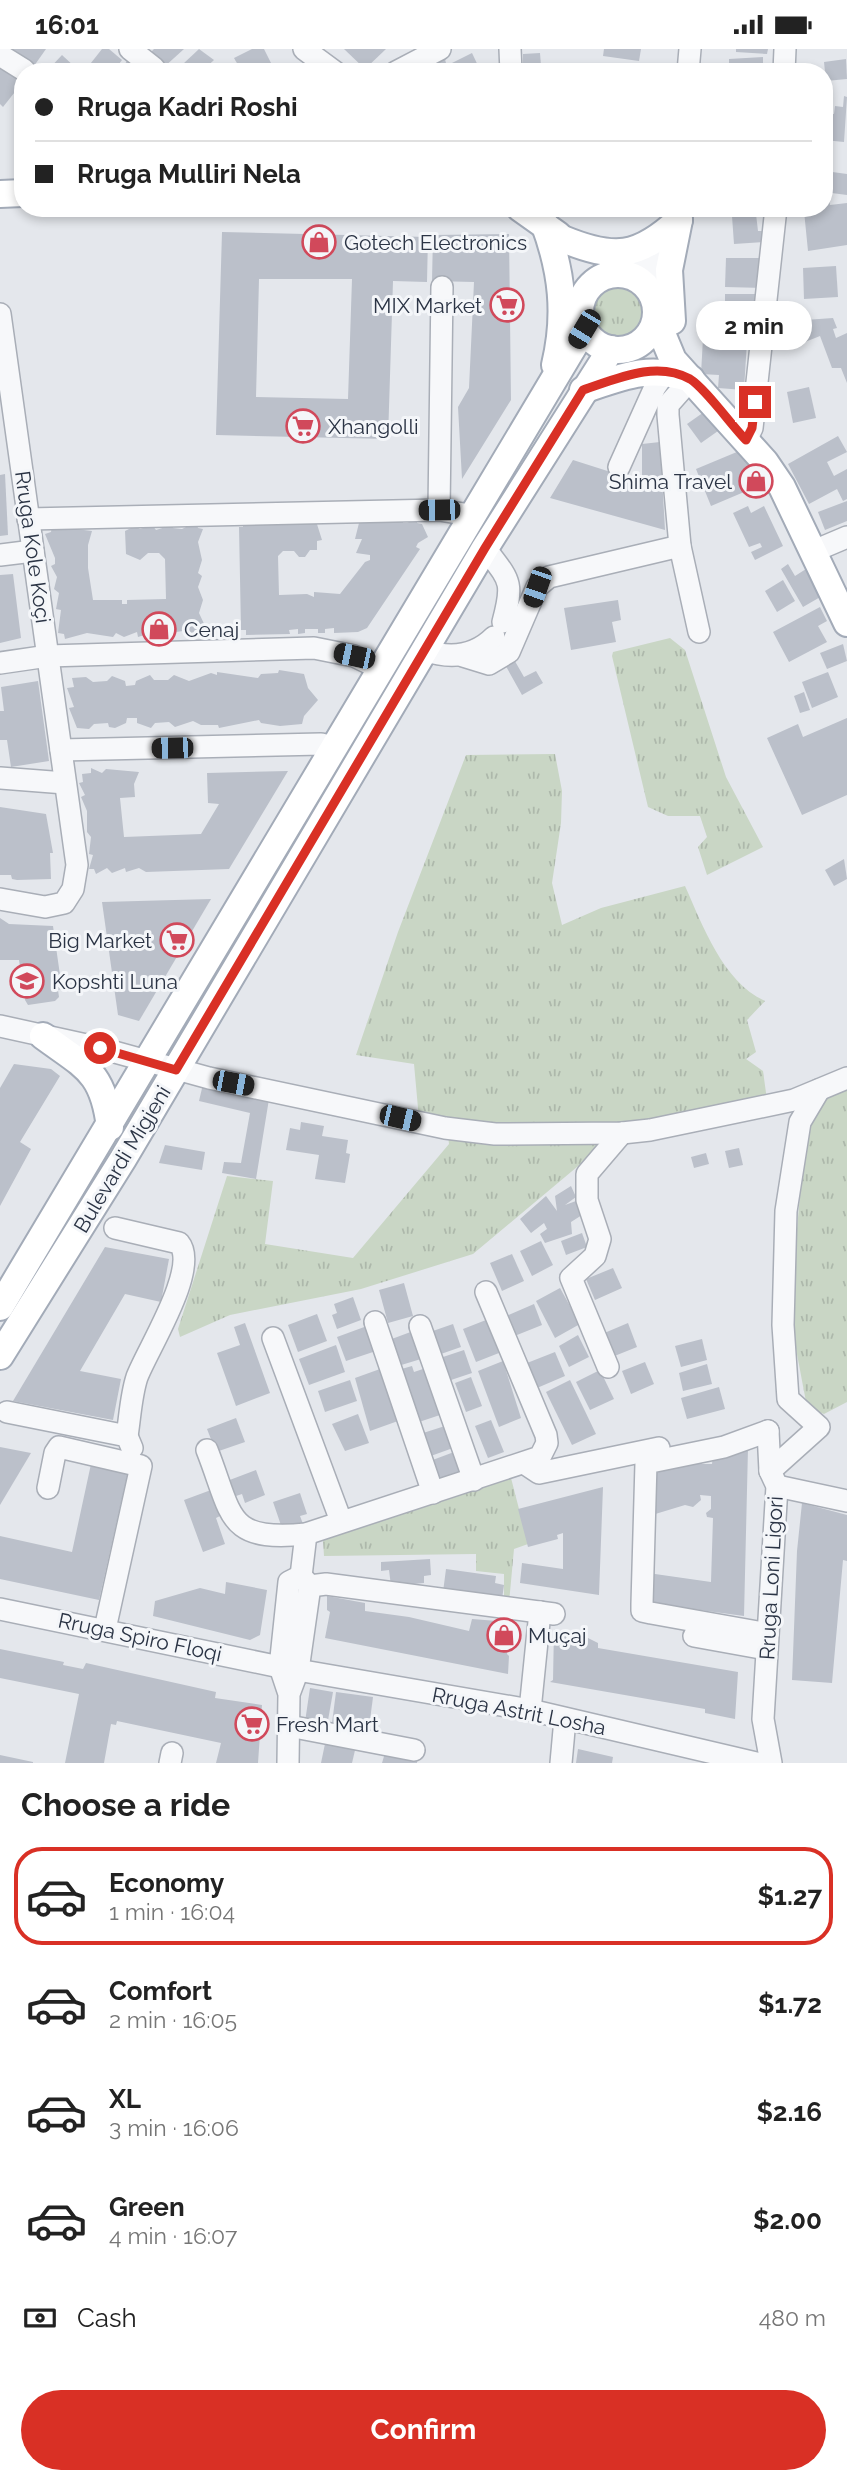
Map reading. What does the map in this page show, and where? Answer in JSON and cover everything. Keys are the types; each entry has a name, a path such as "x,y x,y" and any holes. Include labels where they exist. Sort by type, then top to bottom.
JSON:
{"main road":[{"path":"532,217 620,274 637,278 655,307 677,370"},
{"path":"560,237 593,252 615,254 638,249 659,238 677,217"},
{"path":"677,370 669,270 679,217"},
{"path":"560,237 589,286"},
{"path":"545,392 560,345 562,295 556,258 560,237"},
{"path":"620,274 589,286 580,307 584,329 600,345 623,348 677,370 746,440 782,487 847,622"},
{"path":"623,348 645,340 655,307"},
{"name":"Bulevardi Migjeni","path":"0,1307 110,1127 470,515 584,329"},
{"name":"Bulevardi Migjeni","path":"0,1356 176,1070 485,548 583,390 623,348"},
{"path":"583,390 641,372 677,370"},
{"path":"43,1036 93,1073 107,1101 110,1127"}],"street":[{"path":"130,49 148,63"},
{"path":"304,49 323,63"},
{"path":"413,63 440,49"},
{"path":"655,307 665,247 679,217"},
{"path":"746,440 752,428 775,217"},
{"path":"620,274 647,265 665,247"},
{"path":"439,510 442,287"},
{"name":"Rruga Kole Koçi","path":"0,314 8,432 29,519 77,865 73,889 64,903 45,907 0,899"},
{"path":"619,467 660,378 677,370"},
{"path":"677,370 668,415 680,546 699,632"},
{"path":"29,519 439,510 470,515"},
{"path":"814,551 847,537"},
{"path":"424,650 438,655 463,656 502,637 537,587 550,577 680,546"},
{"path":"485,548 509,580 510,597 502,637"},
{"path":"0,555 33,551"},
{"path":"0,663 48,656 314,648 354,656 381,669"},
{"path":"61,750 321,744 333,747"},
{"path":"0,778 65,783"},
{"path":"0,1026 148,1060 176,1070 445,1128 495,1134 622,1133 738,1113 819,1090 847,1078"},
{"path":"819,1090 800,1122 786,1211 783,1325 788,1399 819,1427 774,1478 847,1501"},
{"path":"608,1367 571,1278 595,1256 600,1239 587,1201 587,1174 622,1133"},
{"path":"105,1629 141,1466 127,1436 137,1378 171,1306 186,1257 179,1243 115,1228"},
{"path":"207,1450 234,1520 245,1530 261,1535 306,1534 540,1457 544,1451 546,1435 485,1292"},
{"path":"375,1322 433,1493"},
{"path":"420,1326 474,1480"},
{"path":"273,1338 341,1521"},
{"path":"7,1412 127,1436"},
{"path":"524,1462 539,1473 740,1432 768,1431"},
{"path":"768,1431 724,1447 646,1463 642,1604 642,1611 768,1641"},
{"name":"Rruga Loni Ligori","path":"752,1762 763,1727 768,1641 774,1478 768,1431"},
{"path":"48,1488 55,1453 59,1447 141,1466"},
{"path":"305,1581 306,1534"},
{"path":"288,1763 289,1582 305,1581 547,1613 530,1710"},
{"name":"Rruga Spiro Floqi","path":"0,1609 289,1669"},
{"path":"681,1634 768,1641"},
{"name":"Rruga Astrit Losha","path":"289,1669 530,1710 752,1762"},
{"path":"561,1763 565,1719"},
{"path":"289,1726 414,1751"},
{"name":"Rruga Loni Ligori","path":"763,1727 771,1763"}],"green space":[{"path":"612,284 624,284 634,288 642,296 646,312 642,328 634,336 624,340 612,340 602,336 594,328 590,318 590,306 594,296 602,288"},
{"path":"670,638 685,650 726,777 763,847 707,875 698,847 707,837 700,816 668,816 648,807 612,656 613,652"},
{"path":"555,754 562,791 561,823 552,883 562,925 601,908 685,886 707,935 726,967 737,981 765,1001 747,1020 756,1052 746,1059 763,1071 767,1100 607,1129 480,1128 419,1119 414,1064 356,1055 398,932 466,755"},
{"path":"847,1089 847,1402 824,1414 807,1407 796,1349 791,1294 806,1130 819,1100"},
{"path":"448,1135 608,1141 473,1254 361,1289 230,1315 180,1337 178,1329 227,1176 273,1181 265,1244 353,1258 449,1144"},
{"path":"510,1474 528,1544 514,1549 509,1603 496,1596 504,1596 504,1574 476,1571 476,1554 324,1556 323,1540 332,1528"}],"building":[{"path":"11,49 46,49 36,63 30,63"},
{"path":"102,49 109,49 122,60 120,63 91,63"},
{"path":"154,49 184,49 169,63 159,63 150,53"},
{"path":"199,49 214,60 211,63 184,63"},
{"path":"252,49 264,49 271,63 237,63 234,58"},
{"path":"344,49 386,49 371,63 359,63"},
{"path":"604,49 641,49 639,61 603,56"},
{"path":"736,49 768,49 767,54 736,52"},
{"path":"472,53 477,63 452,63"},
{"path":"540,53 541,63 523,63 523,54"},
{"path":"62,55 71,63 54,63"},
{"path":"763,57 763,63 729,63 729,59"},
{"path":"445,59 446,63 430,63"},
{"path":"846,59 847,79 833,80 833,63 824,62"},
{"path":"0,66 14,77 14,93 3,107 0,104"},
{"path":"844,96 847,97 844,142 833,141 835,106 843,107"},
{"path":"833,172 847,174 847,195 833,193"},
{"path":"847,203 847,245 808,251 805,217 833,217 833,205"},
{"path":"732,217 756,217 758,231 763,231 764,242 734,244"},
{"path":"222,232 428,237 427,282 393,281 388,439 216,435","holes":["259,279 352,279 348,399 256,397"]},
{"path":"509,234 511,400 462,479 458,407 469,388 474,282 432,281 433,235"},
{"path":"726,258 764,258 764,288 725,287"},
{"path":"836,266 838,297 804,299 803,268"},
{"path":"725,294 758,294 758,327 725,326"},
{"path":"833,318 837,328 833,329 836,338 847,333 847,383 841,368 832,368 820,336 805,342 782,342 781,325 791,321"},
{"path":"703,338 747,341 744,390 718,388 719,375 701,374"},
{"path":"809,387 816,418 793,423 787,392"},
{"path":"704,412 718,431 701,443 687,424"},
{"path":"838,436 847,452 827,462 834,476 847,469 847,499 843,501 837,489 809,504 788,464"},
{"path":"660,442 665,530 550,498 573,460 642,482 642,444"},
{"path":"744,449 763,484 711,506 696,469"},
{"path":"5,474 8,535 0,536 0,475"},
{"path":"847,501 847,521 825,530 818,512"},
{"path":"748,506 751,513 764,506 783,546 755,560 751,552 762,547 760,543 749,547 733,513"},
{"path":"418,518 417,523 422,524 428,537 418,543 416,547 420,549 367,628 358,632 334,633 334,628 325,629 325,633 318,633 318,629 305,629 305,633 298,634 298,629 289,630 290,634 246,635 246,630 241,630 239,527 243,527 243,522 316,521 322,540 317,541 317,550 310,550 305,557 299,557 294,551 283,551 278,556 279,595 307,594 314,597 314,592 340,594 365,562 370,560 370,555 356,553 362,539 355,539 360,519 403,519 403,523 407,523"},
{"path":"196,522 198,528 203,529 198,542 202,560 198,573 202,576 198,587 203,600 199,613 206,628 199,631 199,637 183,631 176,632 174,636 154,632 138,637 137,632 124,637 116,633 113,637 87,633 65,639 64,634 58,633 61,610 56,609 59,593 54,589 57,577 51,566 55,564 55,558 45,534 51,532 52,526 92,531 88,545 88,568 93,600 122,600 122,604 127,604 127,600 166,599 165,559 159,553 148,553 140,560 126,554 125,531 135,526 140,529 152,525 156,530 172,525 173,528 182,529"},
{"path":"788,564 795,576 806,569 822,596 803,607 781,569"},
{"path":"13,574 21,638 0,643 0,575"},
{"path":"783,580 795,601 777,612 765,591"},
{"path":"618,600 621,620 612,622 616,642 571,650 564,608"},
{"path":"820,607 827,621 818,626 827,642 789,662 773,632"},
{"path":"843,644 847,661 827,669 820,653"},
{"path":"512,656 524,677 536,671 543,683 522,695 503,661"},
{"path":"279,670 304,674 308,688 318,700 304,716 302,724 280,726 261,723 259,720 219,728 218,725 201,725 193,721 175,727 169,722 155,723 151,728 137,723 137,718 127,718 126,723 115,728 109,727 108,723 94,724 89,729 77,728 69,708 74,707 67,688 74,687 72,678 86,677 93,682 107,681 112,676 125,681 126,686 135,685 136,681 150,675 154,680 168,680 174,675 189,681 211,673 217,675 217,672 258,678 261,674 278,673"},
{"path":"828,672 838,697 812,708 802,682"},
{"path":"38,681 49,761 11,767 7,740 0,740 0,711 4,711 1,687"},
{"path":"804,692 810,710 800,713 794,696"},
{"path":"847,718 847,795 802,815 767,738 798,724 803,737"},
{"path":"91,768 102,773 106,769 139,772 134,784 135,797 120,798 124,837 201,834 219,804 208,803 207,773 288,771 229,869 146,872 139,868 126,872 125,868 112,873 107,868 96,874 94,869 89,869 93,855 89,854 91,837 87,832 87,811 81,797 85,795 79,783 83,782 82,774 91,773"},
{"path":"0,807 46,814 53,853 50,853 51,879 17,880 12,879 11,875 0,875"},
{"path":"844,859 847,879 834,886 825,870"},
{"path":"211,899 139,1021 118,1015 102,902"},
{"path":"0,918 9,924 53,926 62,989 58,990 59,997 55,1001 28,1005 19,960 0,960"},
{"path":"14,1064 51,1069 60,1076 20,1142 31,1149 0,1206 0,1088"},
{"path":"203,1084 269,1099 256,1179 222,1173 224,1162 241,1163 250,1113 199,1101"},
{"path":"301,1122 324,1126 322,1136 348,1140 346,1153 350,1154 345,1183 315,1179 319,1155 286,1150 290,1128 300,1130"},
{"path":"165,1145 205,1152 202,1170 159,1163"},
{"path":"739,1148 743,1165 729,1168 725,1151"},
{"path":"706,1153 709,1164 694,1168 691,1157"},
{"path":"571,1186 576,1197 565,1205 576,1201 582,1215 571,1222 572,1234 545,1243 540,1234 547,1229 544,1223 531,1233 520,1219 546,1196 557,1211 555,1196"},
{"path":"582,1233 587,1247 566,1255 561,1241"},
{"path":"541,1241 553,1265 532,1276 520,1251"},
{"path":"105,1247 169,1259 161,1302 125,1294 80,1371 121,1379 113,1420 13,1401"},
{"path":"512,1254 524,1281 502,1291 490,1263"},
{"path":"613,1268 622,1288 595,1300 586,1279"},
{"path":"404,1283 413,1316 388,1323 379,1290"},
{"path":"560,1288 580,1324 555,1338 536,1301"},
{"path":"353,1297 361,1320 337,1329 332,1315 337,1313 334,1304"},
{"path":"534,1304 542,1325 512,1337 504,1317"},
{"path":"317,1314 327,1341 298,1352 288,1325"},
{"path":"486,1320 499,1353 476,1362 463,1329"},
{"path":"245,1323 270,1393 236,1406 217,1353 240,1345 234,1327"},
{"path":"628,1323 637,1347 612,1357 602,1334"},
{"path":"453,1324 461,1347 438,1355 430,1332"},
{"path":"367,1326 376,1351 346,1361 337,1337"},
{"path":"416,1330 421,1359 398,1366 389,1340"},
{"path":"578,1335 589,1357 569,1367 559,1346"},
{"path":"702,1339 707,1360 681,1367 675,1346"},
{"path":"336,1345 345,1372 309,1385 299,1359"},
{"path":"464,1350 472,1373 448,1381 440,1358"},
{"path":"555,1352 565,1376 537,1388 527,1363"},
{"path":"503,1361 521,1418 499,1427 478,1371"},
{"path":"645,1362 654,1384 631,1394 622,1371"},
{"path":"707,1364 712,1384 683,1391 679,1373"},
{"path":"412,1366 414,1372 426,1368 443,1414 416,1423 398,1370"},
{"path":"380,1369 398,1421 370,1431 355,1378"},
{"path":"600,1370 614,1399 590,1410 576,1382"},
{"path":"471,1377 482,1406 466,1412 455,1383"},
{"path":"350,1380 357,1401 325,1412 318,1391"},
{"path":"570,1380 596,1434 572,1445 546,1392"},
{"path":"719,1387 725,1409 687,1419 681,1398"},
{"path":"358,1414 369,1443 345,1451 332,1424"},
{"path":"236,1418 245,1442 216,1452 207,1429"},
{"path":"491,1420 504,1452 488,1458 475,1426"},
{"path":"445,1426 453,1448 428,1457 420,1434"},
{"path":"0,1447 31,1453 0,1505"},
{"path":"748,1448 744,1616 648,1603 648,1573 711,1582 713,1518 707,1517 706,1513 711,1509 711,1496 700,1495 701,1500 693,1507 685,1505 652,1515 653,1474 699,1460 702,1464 712,1464 713,1456 741,1453"},
{"path":"454,1452 463,1476 438,1485 430,1461"},
{"path":"91,1464 128,1472 99,1600 0,1579 0,1536 72,1552"},
{"path":"256,1470 265,1495 245,1503 242,1494 233,1497 227,1481"},
{"path":"603,1487 599,1595 520,1583 522,1563 563,1569 563,1533 557,1535 558,1539 528,1547 518,1509"},
{"path":"211,1490 220,1516 216,1518 225,1544 203,1552 184,1500"},
{"path":"300,1493 307,1514 300,1516 303,1524 283,1531 273,1502"},
{"path":"802,1503 847,1515 847,1561 843,1560 832,1683 792,1680 797,1551"},
{"path":"430,1559 431,1575 424,1576 424,1583 391,1586 389,1570 381,1571 381,1562"},
{"path":"446,1569 496,1576 495,1583 504,1585 502,1599 443,1592"},
{"path":"226,1582 267,1590 260,1635 250,1640 153,1616 155,1601 200,1588 225,1594"},
{"path":"327,1596 365,1603 365,1611 409,1617 469,1631 472,1619 511,1622 507,1654 508,1674 325,1638 330,1612 327,1610"},
{"path":"554,1629 588,1638 598,1643 598,1648 738,1672 735,1719 705,1713 705,1709 550,1682 553,1680"},
{"path":"0,1649 64,1662 63,1665 83,1669 86,1663 216,1692 215,1698 262,1705 258,1763 216,1763 221,1743 117,1721 116,1725 111,1724 104,1763 65,1763 79,1694 0,1678"},
{"path":"310,1688 333,1692 327,1726 305,1722"},
{"path":"336,1692 373,1697 369,1728 332,1723"},
{"path":"326,1739 356,1746 352,1763 321,1763"},
{"path":"578,1749 613,1757 612,1763 576,1763"},
{"path":"385,1753 417,1761 417,1763 382,1763"},
{"path":"0,1755 33,1762 33,1763 0,1763"}],"place":[{"name":"Gotech Electronics","path":"319,242"},
{"name":"MIX Market","path":"507,305"},
{"name":"Xhangolli","path":"303,426"},
{"name":"Shima Travel","path":"756,481"},
{"name":"Cenaj","path":"159,629"},
{"name":"Big Market","path":"177,940"},
{"name":"Kopshti Luna","path":"27,981"},
{"name":"Muçaj","path":"504,1635"},
{"name":"Fresh Mart","path":"252,1724"}],"route":[{"path":"100,1048 176,1070 485,548 583,390 641,372 666,371 691,379 746,440 752,428 755,402"}]}
